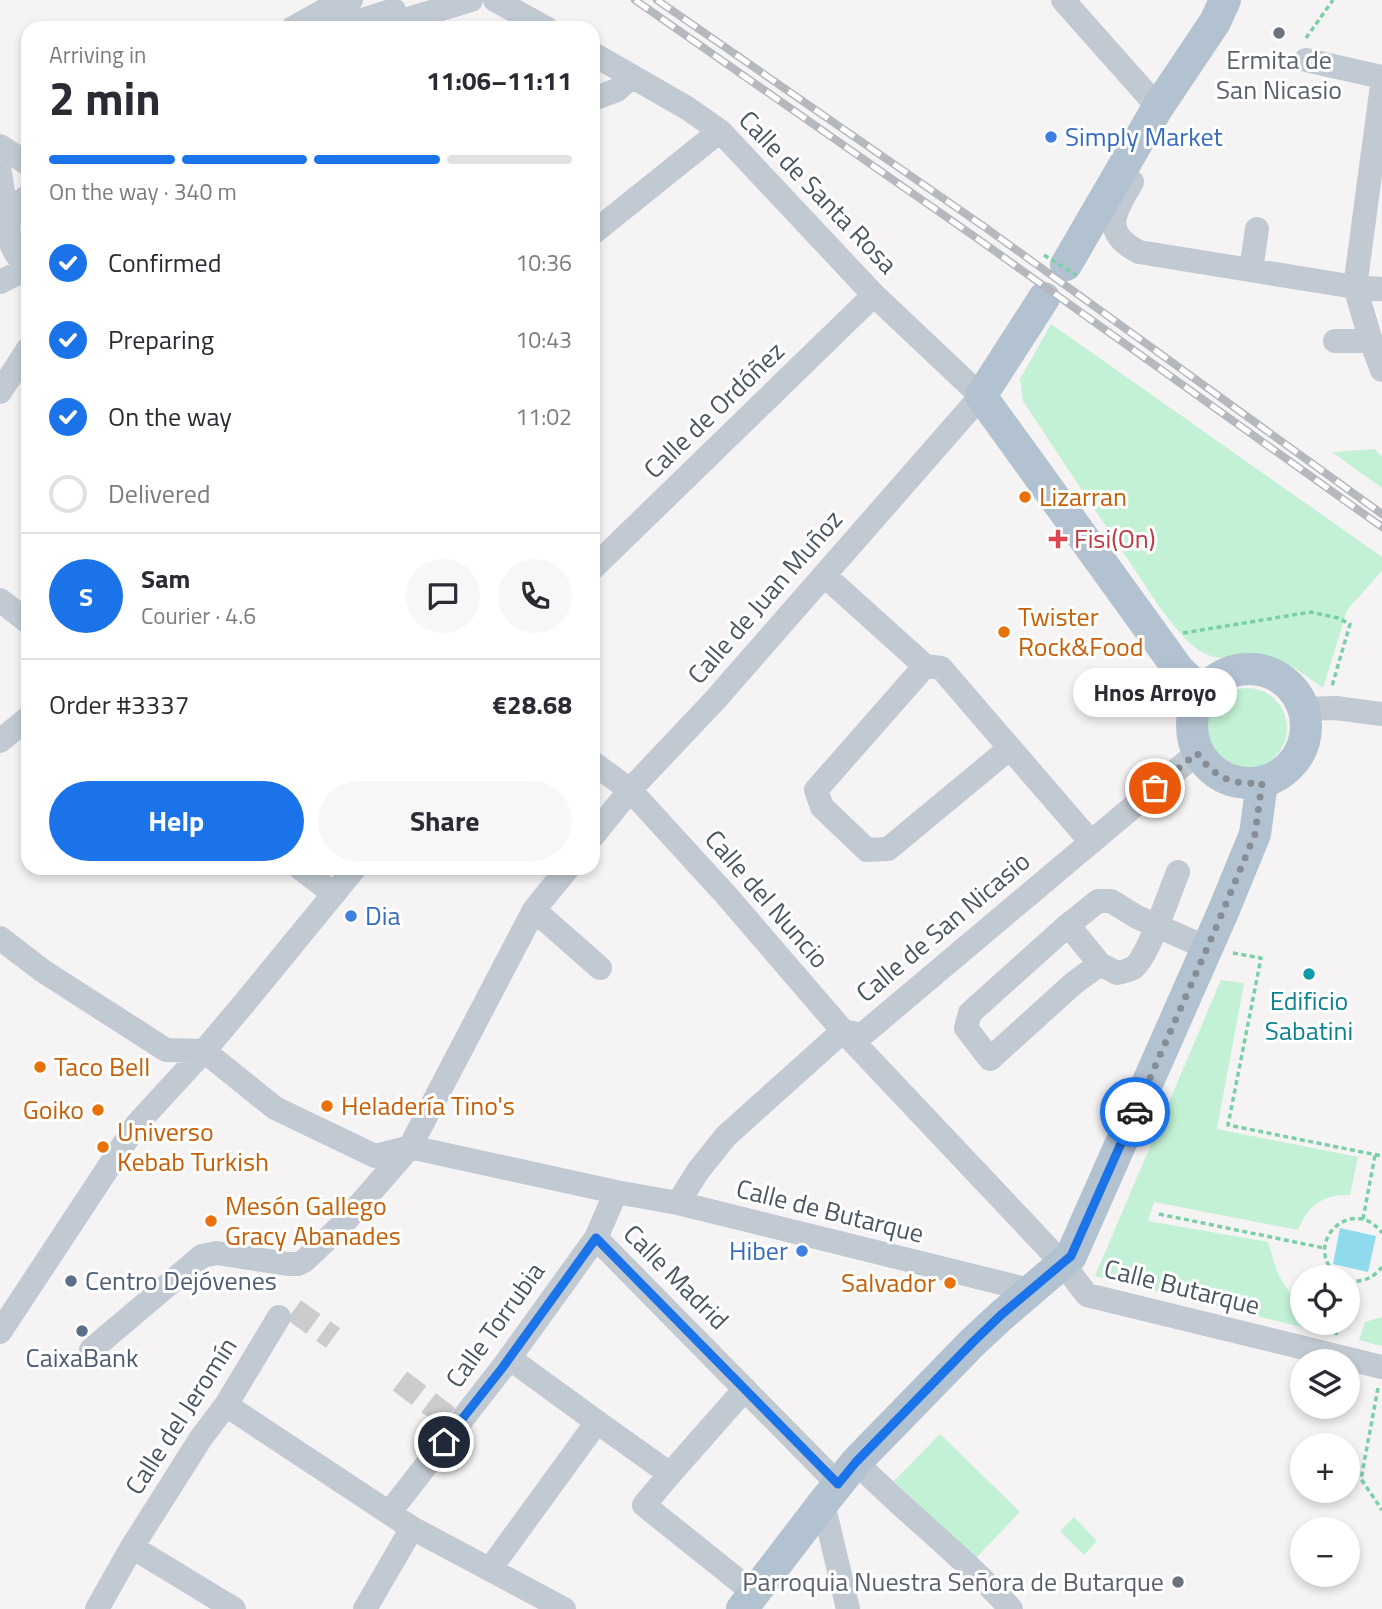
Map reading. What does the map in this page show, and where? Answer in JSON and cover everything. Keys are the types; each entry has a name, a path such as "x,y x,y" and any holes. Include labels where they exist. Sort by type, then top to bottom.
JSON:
{"main road":[{"path":"1062,265 1220,11"},
{"path":"1044,298 981,396 1179,670 1202,692"},
{"path":"1231,671 1266,671 1289,686 1303,709 1306,724 1298,755 1289,767 1262,783 1231,782 1206,765 1197,753 1191,732 1193,711 1202,692 1231,671"},
{"path":"748,1601 839,1483 973,1342 1071,1256 1217,950 1255,834 1262,783"}],"street":[{"path":"298,21 305,0"},
{"path":"305,21 351,0"},
{"path":"359,21 424,0"},
{"path":"401,21 471,0"},
{"path":"495,0 533,21"},
{"path":"1063,0 1158,107"},
{"path":"1220,11 1205,55 1116,210 1113,221 1115,231 1121,240 1139,252 1382,289"},
{"path":"1304,52 1382,76"},
{"name":"Calle de Santa Rosa","path":"600,58 687,108 720,131 874,295 981,396"},
{"path":"600,96 617,90 632,76"},
{"path":"1382,85 1355,287 1382,370"},
{"path":"600,227 720,131"},
{"path":"0,146 21,160"},
{"path":"0,173 13,251 21,262"},
{"path":"0,259 8,228 21,202"},
{"path":"1251,270 1257,229"},
{"path":"0,282 21,272"},
{"name":"Calle de Ordóñez","path":"600,561 874,295"},
{"path":"1335,341 1371,341"},
{"path":"0,392 21,360"},
{"name":"Calle de Juan Muñoz","path":"600,827 629,790 715,700 981,396"},
{"path":"824,575 925,666 941,668 1091,842"},
{"path":"0,600 21,616"},
{"path":"925,666 816,790 822,807 867,850 888,849 1010,748"},
{"path":"1303,709 1336,708 1382,713"},
{"path":"0,741 21,724"},
{"name":"Calle de San Nicasio","path":"678,1203 698,1171 726,1136 843,1031 862,1035 1197,753"},
{"name":"Calle del Nuncio","path":"600,768 629,790 726,895 843,1031 1063,1265"},
{"path":"1068,925 1100,964 1117,974 1133,968 1143,957 1178,872"},
{"path":"309,875 334,894"},
{"path":"0,1332 138,1124 204,1051 349,875"},
{"path":"91,1350 202,1256 217,1253 298,1264 341,1226 410,1147 534,910 562,875"},
{"path":"1100,964 990,1059 966,1028 970,1013 1098,901 1111,901 1156,926 1217,950"},
{"path":"534,910 600,968"},
{"path":"0,938 43,971 166,1050 204,1051 275,1108 375,1156 410,1147"},
{"name":"Calle Madrid","path":"410,1147 616,1192 596,1238 839,1483 881,1488 994,1583 1011,1609"},
{"name":"Calle de Butarque","path":"616,1192 678,1203 1030,1290"},
{"name":"Calle Torrubia","path":"389,1513 509,1358 596,1238"},
{"name":"Calle Butarque","path":"1063,1265 1087,1295 1381,1374"},
{"name":"Calle del Jeromín","path":"97,1609 132,1547 201,1438 226,1405 279,1317"},
{"path":"509,1358 670,1474"},
{"path":"744,1389 644,1505 748,1601"},
{"path":"226,1405 412,1528 564,1609"},
{"path":"490,1569 597,1422"},
{"path":"839,1483 848,1609"},
{"path":"365,1609 412,1528"},
{"path":"132,1547 234,1609"}],"path":[{"path":"1304,52 1333,0"},
{"path":"1163,648 1184,632 1311,612 1338,618 1350,624 1332,686"},
{"path":"1217,950 1261,958 1228,1125 1382,1156"},
{"path":"1363,1219 1375,1155"},
{"path":"1159,1214 1324,1248"},
{"path":"1328,1265 1324,1248 1327,1237 1341,1222 1363,1219 1382,1233"},
{"path":"1360,1282 1376,1274 1382,1267"},
{"path":"1381,1374 1361,1479 1382,1510"}],"green space":[{"path":"1051,324 1382,557 1382,571 1347,610 1323,688 1294,668 1269,657 1212,657 1187,640 1160,608 1023,401 1020,379"},
{"path":"1375,449 1382,457 1382,488 1332,452"},
{"path":"1247,688 1262,691 1275,700 1284,713 1287,728 1284,743 1275,756 1262,765 1247,768 1232,765 1219,756 1210,743 1207,728 1210,713 1219,700 1232,691"},
{"path":"1221,980 1244,983 1217,1129 1358,1157 1350,1195 1331,1197 1317,1203 1306,1214 1298,1230 1154,1202 1148,1221 1268,1242 1277,1272 1290,1292 1290,1324 1095,1276"},
{"path":"1382,1317 1382,1346 1359,1340 1365,1322"},
{"path":"940,1434 1020,1512 974,1560 894,1481"},
{"path":"1074,1517 1097,1541 1084,1555 1060,1531"}],"water":[{"path":"1340,1228 1376,1236 1368,1272 1360,1270 1360,1265 1333,1264"}],"tunnel":[{"path":"294,1310 333,1338"},
{"path":"400,1381 458,1425"}],"railway":[{"path":"635,0 978,239 1382,527"},
{"path":"657,0 986,228 1382,514"}],"way so far":[{"path":"1135,1112 1255,834 1262,783 1231,782 1206,765 1197,753 1155,788"}],"place":[{"name":"Ermita de San Nicasio","path":"1279,33"},
{"name":"Simply Market","path":"1051,137"},
{"name":"Lizarran","path":"1025,497"},
{"name":"Fisi(On)","path":"1058,539"},
{"name":"Twister Rock&Food","path":"1004,632"},
{"name":"Hnos Arroyo","path":"1155,788"},
{"name":"Dia","path":"351,916"},
{"name":"Edificio Sabatini","path":"1309,974"},
{"name":"Taco Bell","path":"40,1067"},
{"name":"Heladería Tino's","path":"327,1106"},
{"name":"Goiko","path":"98,1110"},
{"name":"Universo Kebab Turkish","path":"103,1147"},
{"name":"Mesón Gallego Gracy Abanades","path":"211,1221"},
{"name":"Hiber","path":"802,1251"},
{"name":"Centro Dejóvenes","path":"71,1281"},
{"name":"Salvador","path":"950,1283"},
{"name":"CaixaBank","path":"82,1331"},
{"name":"Parroquia Nuestra Señora de Butarque","path":"1178,1582"}],"route":[{"path":"444,1442 503,1367 596,1238 838,1484 856,1462 973,1342 1071,1256 1135,1112"}]}
